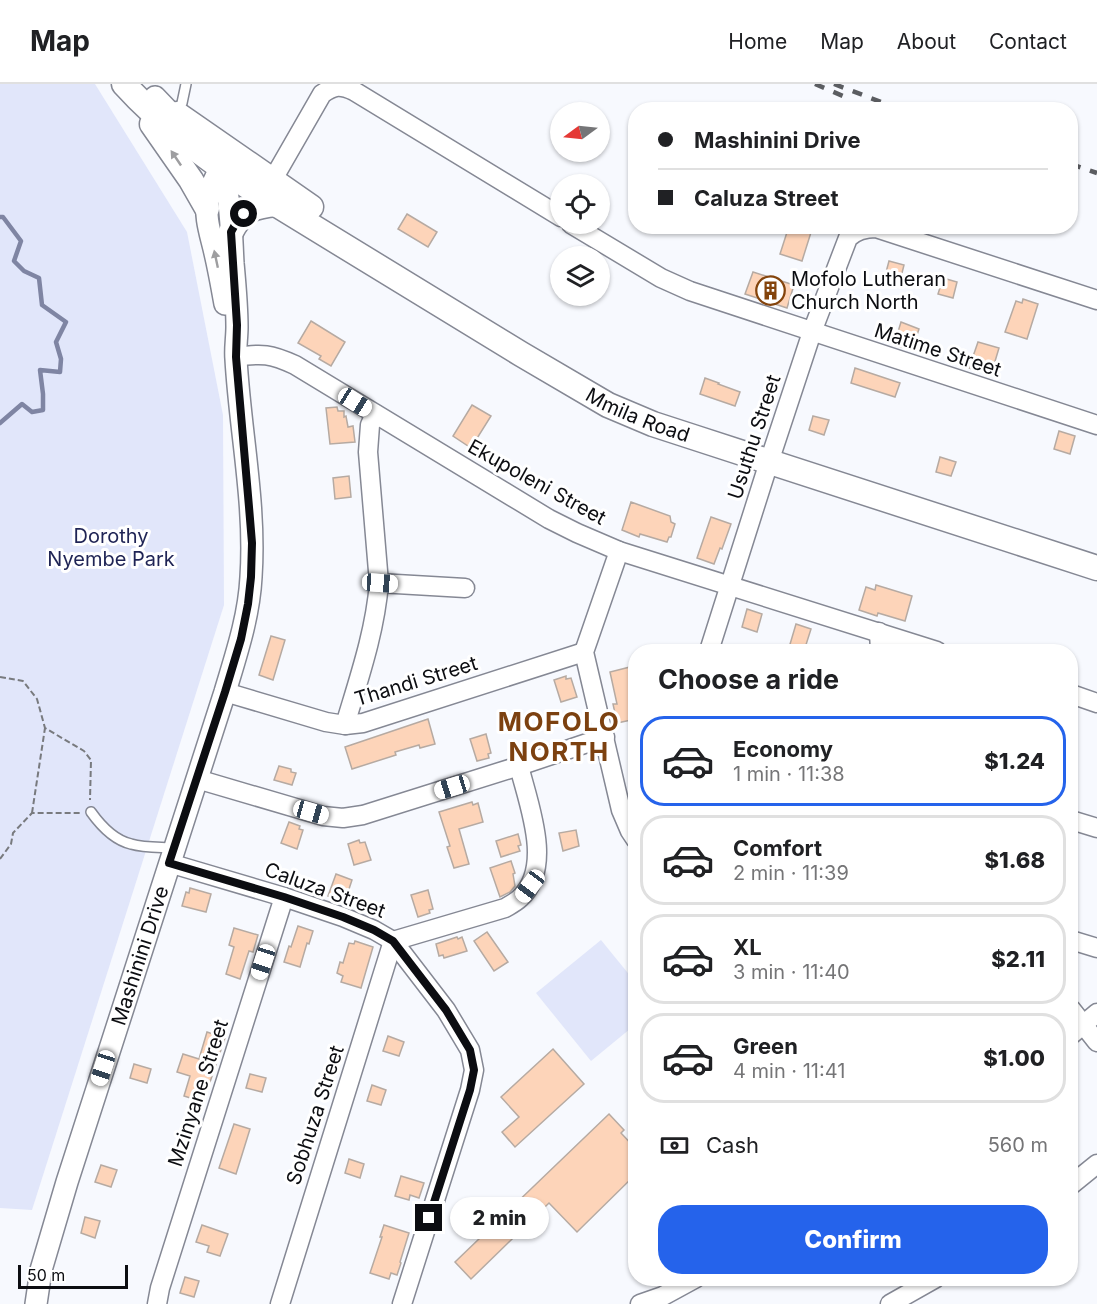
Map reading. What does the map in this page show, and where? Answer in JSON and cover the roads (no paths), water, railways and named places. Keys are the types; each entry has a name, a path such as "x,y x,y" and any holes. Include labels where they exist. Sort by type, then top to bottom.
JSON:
{"main road":[{"name":"Mmila Road","path":"138,90 176,113 272,181 608,405 653,424 770,457 1097,557"},
{"name":"Mmila Road","path":"138,90 170,128 221,168 277,204 529,353"},
{"path":"138,90 140,108 191,180 207,208"},
{"path":"231,232 240,217 249,210 277,204"},
{"name":"Mmila Road","path":"770,457 1097,568"}],"street":[{"path":"272,181 322,94 329,86 342,86 550,210"},
{"path":"221,168 245,162"},
{"name":"Mashinini Drive","path":"221,168 211,187 207,208 209,233 236,357"},
{"name":"Mashinini Drive","path":"36,1304 41,1270 67,1182 225,692 241,639 248,604 252,543 236,357 237,325 231,232 226,185 221,168"},
{"name":"Matime Street","path":"588,234 674,285 1097,425"},
{"name":"Usuthu Street","path":"711,644 812,332 848,238 853,234"},
{"name":"Usuthu Street","path":"894,234 1097,300"},
{"name":"Ekupoleni Street","path":"236,357 263,354 295,365 549,519 619,551 916,644"},
{"path":"345,724 378,604 380,583 368,452 370,425 375,414"},
{"path":"619,551 584,652 621,810 628,826"},
{"path":"380,583 465,588"},
{"path":"879,632 880,644"},
{"name":"Thandi Street","path":"225,692 326,722 363,723 584,652"},
{"path":"1078,696 1097,703"},
{"path":"197,779 323,816 343,818 363,815 605,737"},
{"path":"393,941 505,908 520,898 530,886 538,859 537,840 519,766"},
{"path":"1078,822 1097,828"},
{"name":"Caluza Street","path":"172,856 364,926 393,941 446,1010 470,1050 474,1070 470,1090 402,1304"},
{"name":"Mzinyane Street","path":"157,1304 160,1287 284,897"},
{"name":"Sobhuza Street","path":"280,1304 393,941"},
{"path":"1078,942 1097,948"},
{"path":"1084,1024 1097,1042"},
{"path":"1078,1179 1097,1164"},
{"path":"640,1304 666,1300 685,1286"},
{"path":"890,1304 922,1286"}],"lane":[{"path":"176,113 182,103 186,84"},
{"path":"91,812 102,827 116,837 131,844 172,856"}],"waterway":[{"path":"0,217 3,217 21,241 14,261 24,271 39,278 42,305 66,322 56,342 61,359 60,372 40,370 43,410 32,412 22,404 0,423"}],"railway":[{"path":"815,84 843,96"},
{"path":"834,84 881,102"},
{"path":"1078,166 1097,173"}],"place":[{"name":"Mofolo Lutheran Church North","path":"770,290"}],"district":[{"name":"MOFOLO NORTH","path":"559,736"}],"park label":[{"name":"Dorothy Nyembe Park","path":"111,548"}]}
